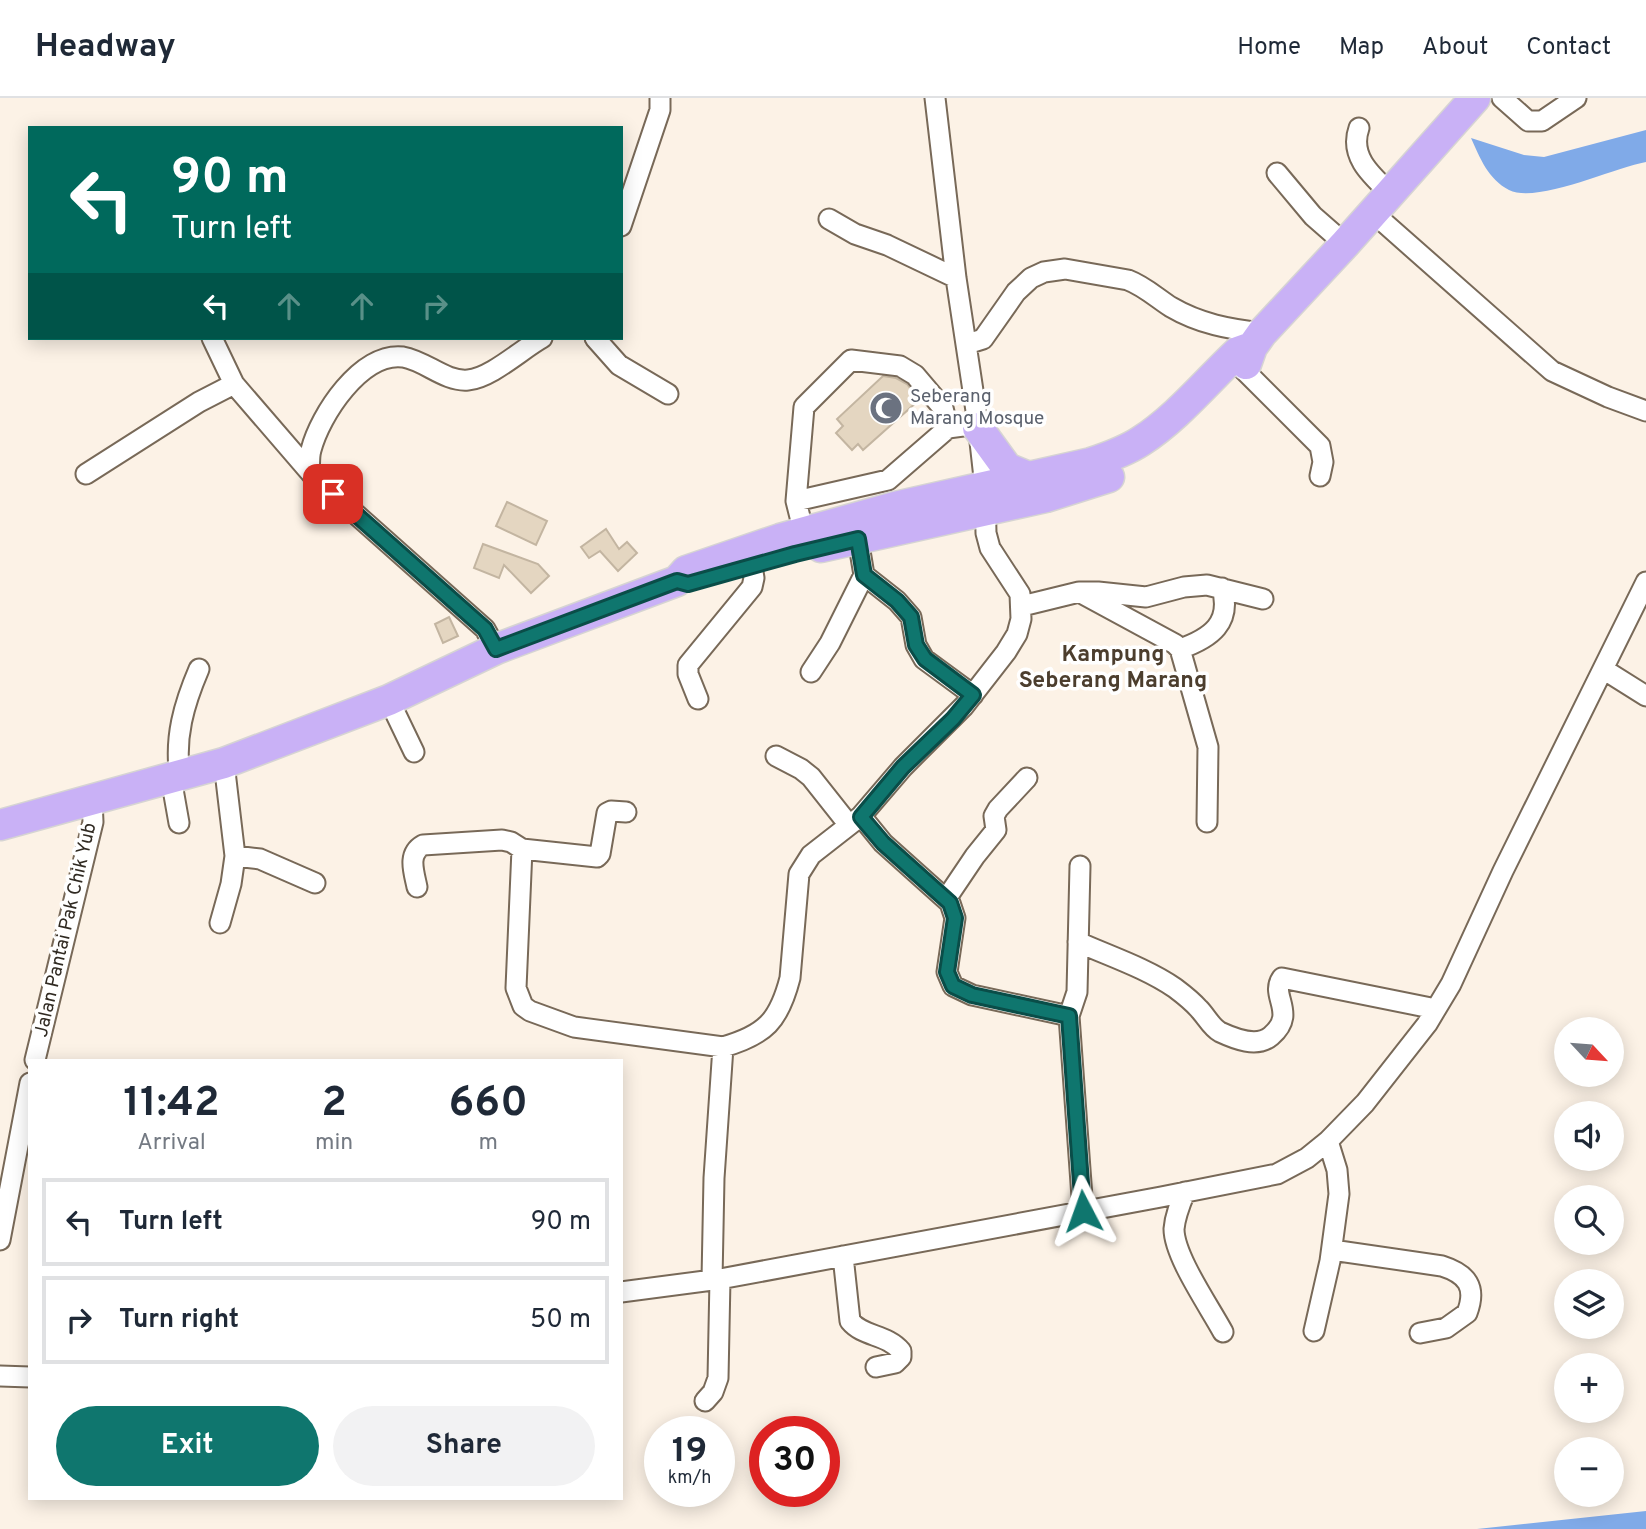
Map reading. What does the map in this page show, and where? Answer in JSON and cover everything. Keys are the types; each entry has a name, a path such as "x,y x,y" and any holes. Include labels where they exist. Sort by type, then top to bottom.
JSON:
{"highway":[{"path":"0,825 223,763 388,700 496,649 677,581 686,571 804,533 892,494 985,499 1088,484 1139,464 1158,451 1252,350 1475,98"},
{"path":"677,581 688,584 858,539 985,499 1031,478 1119,453 1166,422 1238,352 1252,350"},
{"path":"978,426 1007,468 1031,478"}],"street":[{"path":"623,220 660,110 660,98"},
{"path":"522,849 516,988 523,1006 537,1015 574,1027 723,1047 746,1041 761,1032 779,1009 790,978 801,869 811,855 855,821 903,767 953,719 1017,634 1022,606 1020,594 990,548 986,533 978,426 956,278 935,98"},
{"path":"1502,98 1528,121 1542,121 1576,98"},
{"path":"1359,128 1356,143 1360,158 1373,176 1381,203 1552,371 1646,411"},
{"path":"1277,173 1313,216 1345,244"},
{"path":"829,219 855,234 887,244 956,278"},
{"path":"967,344 983,339 1016,292 1031,278 1052,270 1065,269 1137,283 1170,306 1220,328 1252,350 1320,446 1323,462 1320,476"},
{"path":"213,340 234,384 312,474 485,629 496,649"},
{"path":"312,474 311,450 328,412 340,393 368,368 392,357 401,357 453,378 474,379 539,340"},
{"path":"597,340 619,365 668,394"},
{"path":"804,533 796,501 804,407 851,360 900,366 915,375 943,408 948,428"},
{"path":"86,474 200,402 234,384"},
{"path":"796,501 892,494 948,428 978,426"},
{"path":"811,671 830,643 864,575 858,539"},
{"path":"698,699 688,674 688,666 752,587 752,566"},
{"path":"864,575 897,601 911,617 916,645 925,659 973,695"},
{"path":"623,1292 716,1280 1185,1192 1277,1174 1307,1158 1328,1141 1396,1067 1451,984 1503,871 1646,582"},
{"path":"1022,606 1079,592 1146,597 1194,586 1222,587 1263,599"},
{"path":"1180,649 1205,638 1224,617 1226,607 1222,587"},
{"path":"1079,592 1180,649 1208,747 1207,822"},
{"path":"179,823 175,777 181,718 199,669"},
{"path":"1603,669 1646,696"},
{"path":"388,700 414,752"},
{"path":"776,756 811,777 855,821 946,899 955,918 947,972 953,986 972,995 1069,1016"},
{"path":"220,923 231,884 235,856 223,763"},
{"path":"946,899 996,830 994,816 998,809 1027,778"},
{"name":"Jalan Pantai Pak Chik Yub","path":"35,1059 93,822 92,800"},
{"path":"416,887 413,857 417,848 428,843 502,840 522,849 597,857 600,854 607,813 626,812"},
{"path":"235,856 260,859 315,883"},
{"path":"1080,866 1077,992 1069,1016 1083,1211"},
{"path":"1078,942 1172,986 1197,1007 1214,1028 1253,1042 1262,1042 1269,1038 1282,1021 1284,1014 1278,990 1282,978 1436,1009"},
{"path":"705,1401 711,1395 718,1378 714,1178 723,1047"},
{"path":"0,1240 28,1093"},
{"path":"1314,1331 1332,1250 1339,1179 1328,1141"},
{"path":"1185,1192 1175,1221 1178,1251 1223,1332"},
{"path":"1161,1196 1175,1221"},
{"path":"1332,1250 1457,1270 1463,1276 1472,1296 1467,1313 1446,1328 1420,1334"},
{"path":"843,1256 849,1321 857,1328 894,1343 901,1351 901,1357 895,1363 876,1367"},
{"path":"0,1376 28,1377"}],"water":[{"path":"1646,130 1646,162 1556,189 1522,193 1509,190 1495,180 1485,167 1471,138 1524,155 1544,157"},
{"path":"1646,1511 1646,1529 1477,1529"}],"building":[{"name":"Seberang Marang Mosque","path":"883,376 896,378 907,384 919,400 863,450 858,444 852,450 836,433 843,426 837,419"},
{"path":"507,502 547,521 536,545 496,526"},
{"path":"606,529 619,549 627,542 637,553 618,571 600,551 589,558 581,547"},
{"path":"483,544 538,564 549,576 531,593 504,565 499,578 474,568"},
{"path":"449,617 458,636 443,643 435,624"}],"place":[{"name":"Seberang Marang Mosque","path":"886,408"}],"district":[{"name":"Kampung Seberang Marang","path":"1113,668"}],"route":[{"path":"333,494 485,629 496,649 677,581 688,584 858,539 864,575 897,601 911,617 916,645 925,659 973,695 953,719 903,767 861,817 883,843 950,903 955,925 947,972 953,986 972,995 1069,1016 1083,1211"}]}
